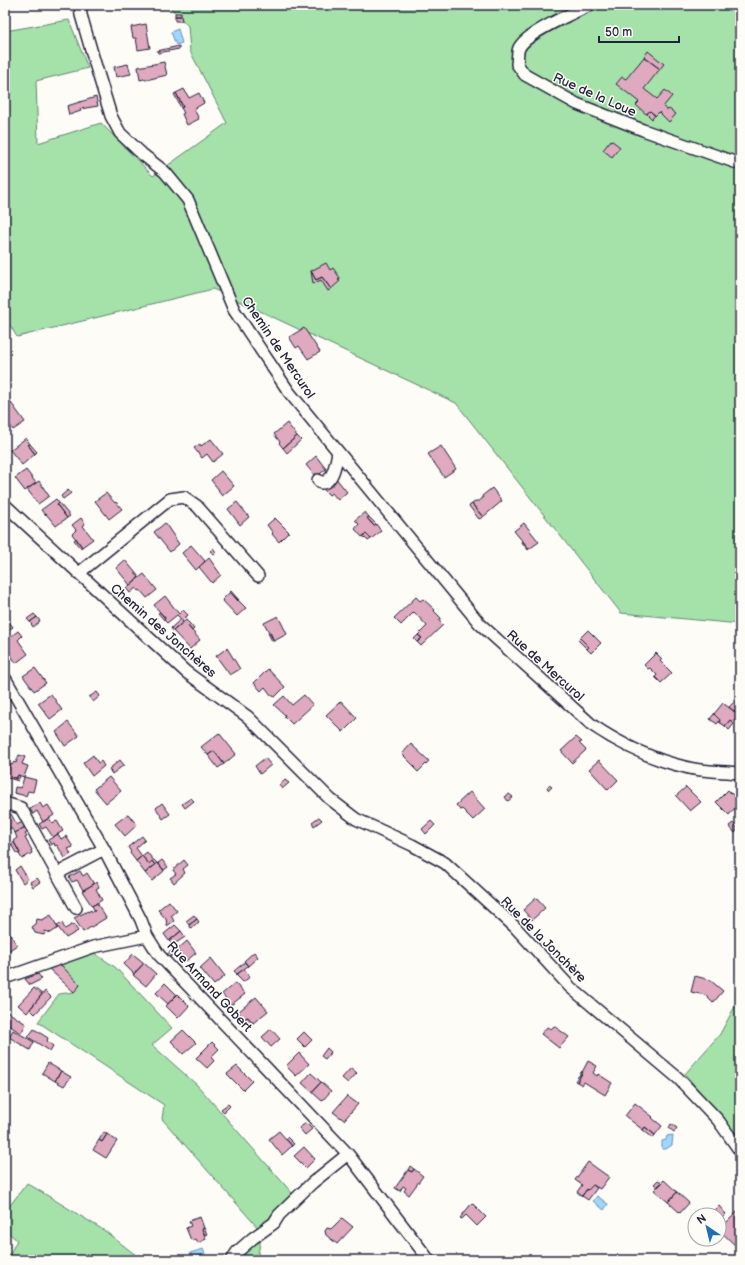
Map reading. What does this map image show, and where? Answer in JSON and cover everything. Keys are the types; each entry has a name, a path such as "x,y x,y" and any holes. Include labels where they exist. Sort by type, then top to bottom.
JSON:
{"street":[{"name":"Chemin de Mercurol","path":"80,5 81,15 111,116 120,133 142,154 165,172 188,200 234,310 289,392 381,504"},
{"name":"Rue de la Loue","path":"590,5 547,26 529,38 519,48 517,64 525,75 577,104 643,130 740,164"},
{"path":"318,480 321,483 326,483 330,478 338,452"},
{"path":"79,573 170,499 184,497 197,506 258,576"},
{"name":"Rue de Mercurol","path":"381,504 480,624 592,725 612,739 649,756 686,768 740,773"},
{"name":"Chemin des Jonchères","path":"5,505 186,672 248,717 306,775"},
{"name":"Rue Armand Gobert","path":"5,678 104,849 142,920 147,936 159,955 348,1154 429,1260"},
{"name":"Rue de la Jonchère","path":"306,775 330,799 356,819 412,845 445,863 515,927 570,987 678,1078 718,1120 740,1151"},
{"path":"5,803 21,808 76,908"},
{"path":"58,873 104,849"},
{"path":"5,978 93,947 147,936"},
{"path":"232,1260 253,1238 274,1223 279,1215 312,1183 348,1154"}],"green space":[{"path":"168,5 740,5 740,624 621,613 456,403 213,289 17,337 5,317 5,31 69,20 88,68 36,81 38,143 101,123 153,176 227,123 190,51 188,26"},
{"path":"94,953 115,967 172,1028 152,1045 197,1085 292,1193 259,1229 162,1119 164,1105 38,1022 59,994 74,992 80,985 56,965"},
{"path":"740,997 740,1141 685,1074 720,1034"},
{"path":"27,1183 105,1231 142,1260 7,1260 17,1240 5,1230 5,1212"},
{"path":"261,1238 257,1260 240,1260 240,1258"}],"water":[{"path":"178,29 182,43 176,45 171,32"},
{"path":"673,1135 672,1145 666,1149 662,1149 662,1141 666,1140 667,1136"},
{"path":"597,1196 608,1204 604,1210 593,1201"},
{"path":"203,1249 205,1254 192,1259 190,1253"}],"building":[{"path":"50,5 64,5 64,6 50,8"},
{"path":"175,13 181,13 181,16 175,16"},
{"path":"175,16 181,16 182,21 175,21"},
{"path":"146,24 150,48 138,50 136,38 133,38 131,27"},
{"path":"179,46 179,49 158,53 157,51"},
{"path":"648,51 664,64 660,69 644,57"},
{"path":"644,57 660,69 644,89 657,99 665,90 672,96 663,107 676,114 669,122 659,112 655,116 650,111 646,114 636,105 639,102 616,84 622,77 626,79"},
{"path":"164,62 167,75 140,80 138,67"},
{"path":"128,64 131,74 116,77 114,67"},
{"path":"184,89 189,98 199,93 204,103 194,109 199,119 187,125 182,114 184,113 181,108 183,107 176,93"},
{"path":"176,93 183,107 181,108 174,94"},
{"path":"96,97 98,106 80,109 81,111 69,115 67,106"},
{"path":"650,111 655,115 652,119 647,114"},
{"path":"611,140 620,147 612,157 603,150"},
{"path":"326,263 330,270 333,268 340,278 338,280 340,281 331,289 322,277 316,280 311,271"},
{"path":"311,271 316,280 322,277 331,289 328,291 321,280 313,284"},
{"path":"304,328 320,352 308,359 299,346 296,348 289,337"},
{"path":"5,398 7,401 9,400 25,422 13,430 5,417"},
{"path":"287,423 297,436 283,448 274,434"},
{"path":"297,436 301,440 287,453 283,448"},
{"path":"26,438 30,444 28,445 35,454 22,465 10,450"},
{"path":"211,439 223,454 213,462 207,454 202,458 194,448 200,444 201,446"},
{"path":"30,444 37,452 35,454 28,445"},
{"path":"441,446 456,469 444,477 428,454"},
{"path":"316,456 326,469 316,477 306,465"},
{"path":"26,470 36,483 25,491 15,478"},
{"path":"221,471 234,486 222,496 211,480"},
{"path":"335,477 347,492 338,500 332,493 329,495 322,488"},
{"path":"39,481 49,496 38,504 27,489"},
{"path":"492,488 502,501 483,517 472,504 483,498 482,496"},
{"path":"68,490 71,493 63,499 61,496"},
{"path":"106,493 122,509 109,519 95,501"},
{"path":"56,499 59,503 57,505 67,518 56,526 41,510"},
{"path":"237,502 249,517 240,525 228,509"},
{"path":"59,503 70,516 67,518 57,505"},
{"path":"472,504 483,517 479,519 469,506"},
{"path":"365,512 369,517 367,518 374,526 376,524 381,531 371,539 366,534 362,537 355,529 359,524 355,520"},
{"path":"369,517 376,524 374,526 367,518"},
{"path":"81,518 85,524 83,526 93,539 82,547 72,534 76,530 72,525"},
{"path":"275,518 289,532 279,542 267,525"},
{"path":"165,523 179,544 170,552 154,532"},
{"path":"524,523 539,542 529,549 514,531"},
{"path":"366,534 371,539 368,541 363,536"},
{"path":"76,538 82,547 80,548 74,540"},
{"path":"522,540 529,549 528,550 521,541"},
{"path":"191,545 205,561 196,570 182,553"},
{"path":"213,548 216,552 214,554 210,551"},
{"path":"209,558 221,575 212,583 199,567"},
{"path":"125,560 139,577 130,585 116,568"},
{"path":"144,574 157,590 147,598 140,590 138,591 136,588 130,593 126,588"},
{"path":"231,591 239,600 238,601 230,592"},
{"path":"230,592 246,608 237,616 222,600"},
{"path":"165,596 179,614 183,610 188,615 182,620 177,615 167,623 164,620 165,618 154,605"},
{"path":"416,597 420,601 423,599 435,610 434,611 441,618 439,621 443,625 421,646 417,642 422,638 418,635 427,626 414,612 401,625 394,618"},
{"path":"160,612 165,618 164,620 158,613"},
{"path":"34,614 37,617 30,622 27,619"},
{"path":"5,616 13,627 5,632"},
{"path":"278,616 287,634 274,641 264,623"},
{"path":"37,617 40,621 33,627 30,622"},
{"path":"181,619 183,622 173,631 171,628"},
{"path":"186,620 191,625 188,626 200,640 190,649 173,631"},
{"path":"191,625 194,629 192,631 188,626"},
{"path":"588,630 601,643 591,653 587,649 589,647 580,638"},
{"path":"18,631 22,636 18,640 28,654 16,663 6,648 10,645 6,640"},
{"path":"270,632 274,641 272,641 268,633"},
{"path":"418,635 422,638 417,642 414,639"},
{"path":"580,638 589,647 587,649 578,640"},
{"path":"227,648 240,669 230,675 216,656"},
{"path":"656,653 662,659 660,661 672,673 661,683 655,677 657,675 650,668 648,669 644,665"},
{"path":"35,668 46,683 34,691 23,676"},
{"path":"268,669 285,687 275,697 271,695 265,687 261,691 254,683"},
{"path":"97,692 100,696 93,702 89,697"},
{"path":"51,694 62,710 50,719 38,703"},
{"path":"304,695 313,705 292,724 274,705 284,696 292,705"},
{"path":"341,701 357,718 343,732 326,715"},
{"path":"735,701 740,705 740,708 736,713 729,707"},
{"path":"723,703 736,713 740,708 740,724 735,720 733,722 730,720 725,726 719,722 720,720 714,714"},
{"path":"714,714 720,720 717,724 710,719"},
{"path":"730,720 734,724 729,730 725,726"},
{"path":"68,722 79,736 65,746 56,732"},
{"path":"5,730 10,739 5,742"},
{"path":"219,733 236,754 224,764 214,751 208,755 201,747"},
{"path":"576,737 582,742 579,743 586,750 572,763 561,751"},
{"path":"411,744 429,761 418,772 402,754"},
{"path":"214,751 224,764 218,768 208,755"},
{"path":"19,755 25,757 22,764 28,766 24,777 18,775 16,779 13,777 12,779 6,777 10,764 12,765 14,762 16,763"},
{"path":"93,755 98,763 101,761 104,766 92,776 83,763"},
{"path":"265,758 271,765 260,774 255,766"},
{"path":"120,760 124,765 112,774 109,769"},
{"path":"599,760 618,780 608,790 589,769"},
{"path":"5,765 9,766 6,777 5,777"},
{"path":"18,775 20,776 18,781 12,779 13,777 16,779"},
{"path":"24,777 36,780 33,792 28,791 26,796 14,793 15,787 21,788"},
{"path":"109,777 121,791 106,803 94,789"},
{"path":"285,780 289,783 282,789 279,785"},
{"path":"549,785 552,787 549,790 547,788"},
{"path":"686,787 701,802 690,811 676,796"},
{"path":"728,790 740,802 729,815 716,802"},
{"path":"470,792 485,809 473,820 456,805"},
{"path":"509,794 513,797 508,801 505,797"},
{"path":"191,798 194,801 185,808 182,804"},
{"path":"40,803 43,808 48,805 54,815 43,822 37,811 33,814 30,809"},
{"path":"162,803 170,814 163,819 156,808"},
{"path":"11,814 17,825 22,822 25,827 15,833 11,828 7,830 5,827 5,818"},
{"path":"128,814 137,825 125,836 115,824"},
{"path":"319,817 322,820 314,826 312,822"},
{"path":"49,818 52,823 57,821 63,831 53,837 46,827 42,829 39,824"},
{"path":"431,821 435,825 426,834 422,829"},
{"path":"733,823 738,829 735,833 729,826"},
{"path":"25,827 28,832 25,834 27,837 25,838 32,850 32,853 22,859 13,841 17,838 15,833"},
{"path":"58,834 61,839 66,836 73,847 68,849 71,854 65,858 57,845 55,846 54,843 51,845 48,840"},
{"path":"142,836 145,840 136,848 142,856 136,861 130,853 131,852 128,847"},
{"path":"14,842 20,853 19,854 16,853 11,844"},
{"path":"147,852 157,863 155,865 152,861 149,864 142,856"},
{"path":"142,856 149,864 152,861 155,865 145,873 136,861"},
{"path":"162,860 168,867 164,870 158,863"},
{"path":"184,860 188,865 183,869 185,873 174,883 170,878 176,874 173,870"},
{"path":"158,863 164,871 152,881 145,873"},
{"path":"20,866 28,879 23,883 15,870"},
{"path":"80,871 83,876 87,873 94,884 83,890 77,880 72,882 69,877"},
{"path":"37,878 40,882 33,887 30,882"},
{"path":"97,882 99,887 96,889 102,900 92,906 82,891"},
{"path":"536,898 545,908 532,920 523,910"},
{"path":"169,901 177,911 171,916 174,921 167,926 166,919 158,910"},
{"path":"97,903 106,918 83,932 74,918 91,910 92,912 95,911 92,906"},
{"path":"51,915 58,928 51,933 45,931 44,935 35,933 32,927 36,924 37,919 42,920"},
{"path":"194,915 197,919 189,925 186,921"},
{"path":"197,919 199,922 191,928 189,925"},
{"path":"62,923 65,929 73,924 78,931 66,938 57,926"},
{"path":"175,925 181,931 169,941 164,934"},
{"path":"5,926 17,945 8,951 5,947"},
{"path":"181,931 185,937 173,945 169,941"},
{"path":"187,941 196,953 186,961 177,950"},
{"path":"173,950 175,953 170,957 167,954"},
{"path":"254,952 258,957 248,966 244,961"},
{"path":"133,954 144,963 134,974 124,964"},
{"path":"211,958 225,976 214,985 200,968"},
{"path":"245,962 248,966 237,974 234,971"},
{"path":"144,963 156,974 146,986 133,975"},
{"path":"60,964 80,985 74,992 49,969"},
{"path":"244,969 250,977 243,982 236,975"},
{"path":"38,974 42,979 30,985 25,979"},
{"path":"695,976 710,980 723,991 713,1003 705,995 691,992"},
{"path":"165,983 177,995 168,1004 156,993"},
{"path":"235,983 245,994 231,1005 222,994"},
{"path":"34,988 42,994 27,1013 18,1005"},
{"path":"45,991 51,997 35,1014 30,1009"},
{"path":"177,994 189,1006 178,1018 166,1006"},
{"path":"256,997 268,1011 253,1023 248,1017 244,1019 238,1012"},
{"path":"5,1010 26,1024 21,1033 5,1023"},
{"path":"248,1017 253,1023 249,1026 244,1019"},
{"path":"554,1026 569,1037 559,1048 541,1034 547,1027 551,1029"},
{"path":"34,1029 48,1038 47,1041 53,1046 50,1051 28,1037"},
{"path":"271,1029 280,1039 271,1047 262,1037"},
{"path":"13,1030 34,1042 30,1050 9,1037"},
{"path":"183,1030 196,1043 183,1054 171,1041"},
{"path":"304,1032 312,1040 305,1047 297,1039"},
{"path":"212,1042 219,1049 211,1057 214,1061 207,1068 196,1058"},
{"path":"327,1048 331,1052 325,1059 321,1056"},
{"path":"299,1053 309,1064 296,1076 286,1066"},
{"path":"588,1061 597,1066 593,1073 597,1076 598,1074 612,1083 605,1095 584,1082 582,1085 577,1082"},
{"path":"48,1063 61,1071 55,1081 42,1073"},
{"path":"237,1066 252,1081 243,1090 227,1074"},
{"path":"351,1068 357,1073 348,1083 342,1078"},
{"path":"61,1071 71,1077 64,1086 55,1081"},
{"path":"582,1071 583,1072 577,1082 575,1081"},
{"path":"311,1073 321,1082 312,1092 302,1083"},
{"path":"321,1082 331,1091 322,1101 312,1092"},
{"path":"347,1096 358,1104 344,1120 333,1112"},
{"path":"635,1103 662,1126 655,1135 645,1127 643,1130 625,1116"},
{"path":"228,1104 230,1106 224,1112 221,1109"},
{"path":"306,1123 312,1129 305,1135 299,1128"},
{"path":"671,1124 677,1128 674,1132 669,1128"},
{"path":"645,1127 655,1135 653,1138 643,1130"},
{"path":"279,1131 292,1146 282,1155 269,1139"},
{"path":"104,1132 107,1134 102,1142 99,1140"},
{"path":"107,1134 117,1141 106,1158 93,1150 99,1140 102,1142"},
{"path":"287,1137 294,1144 292,1146 286,1139"},
{"path":"304,1147 315,1159 306,1168 294,1156"},
{"path":"588,1162 609,1177 600,1189 593,1185 588,1190 587,1189 582,1196 577,1192 582,1185 575,1180"},
{"path":"410,1166 414,1169 412,1172 408,1170"},
{"path":"414,1169 423,1176 409,1195 404,1191 406,1188 403,1186 400,1191 395,1188 408,1170 412,1172"},
{"path":"658,1180 662,1183 658,1187 654,1184"},
{"path":"664,1180 677,1192 668,1202 654,1190"},
{"path":"593,1185 597,1188 588,1200 582,1196 587,1189 588,1190"},
{"path":"677,1192 689,1203 680,1213 668,1202"},
{"path":"472,1203 486,1217 477,1226 466,1215 462,1219 460,1218"},
{"path":"740,1209 740,1244 737,1247 727,1238 727,1222"},
{"path":"200,1217 204,1228 202,1229 206,1239 198,1243 196,1239 191,1240 186,1228 191,1226 189,1221"},
{"path":"342,1218 353,1227 337,1244 326,1235 325,1231 327,1228 331,1229"},
{"path":"204,1228 207,1234 205,1235 202,1229"}]}
